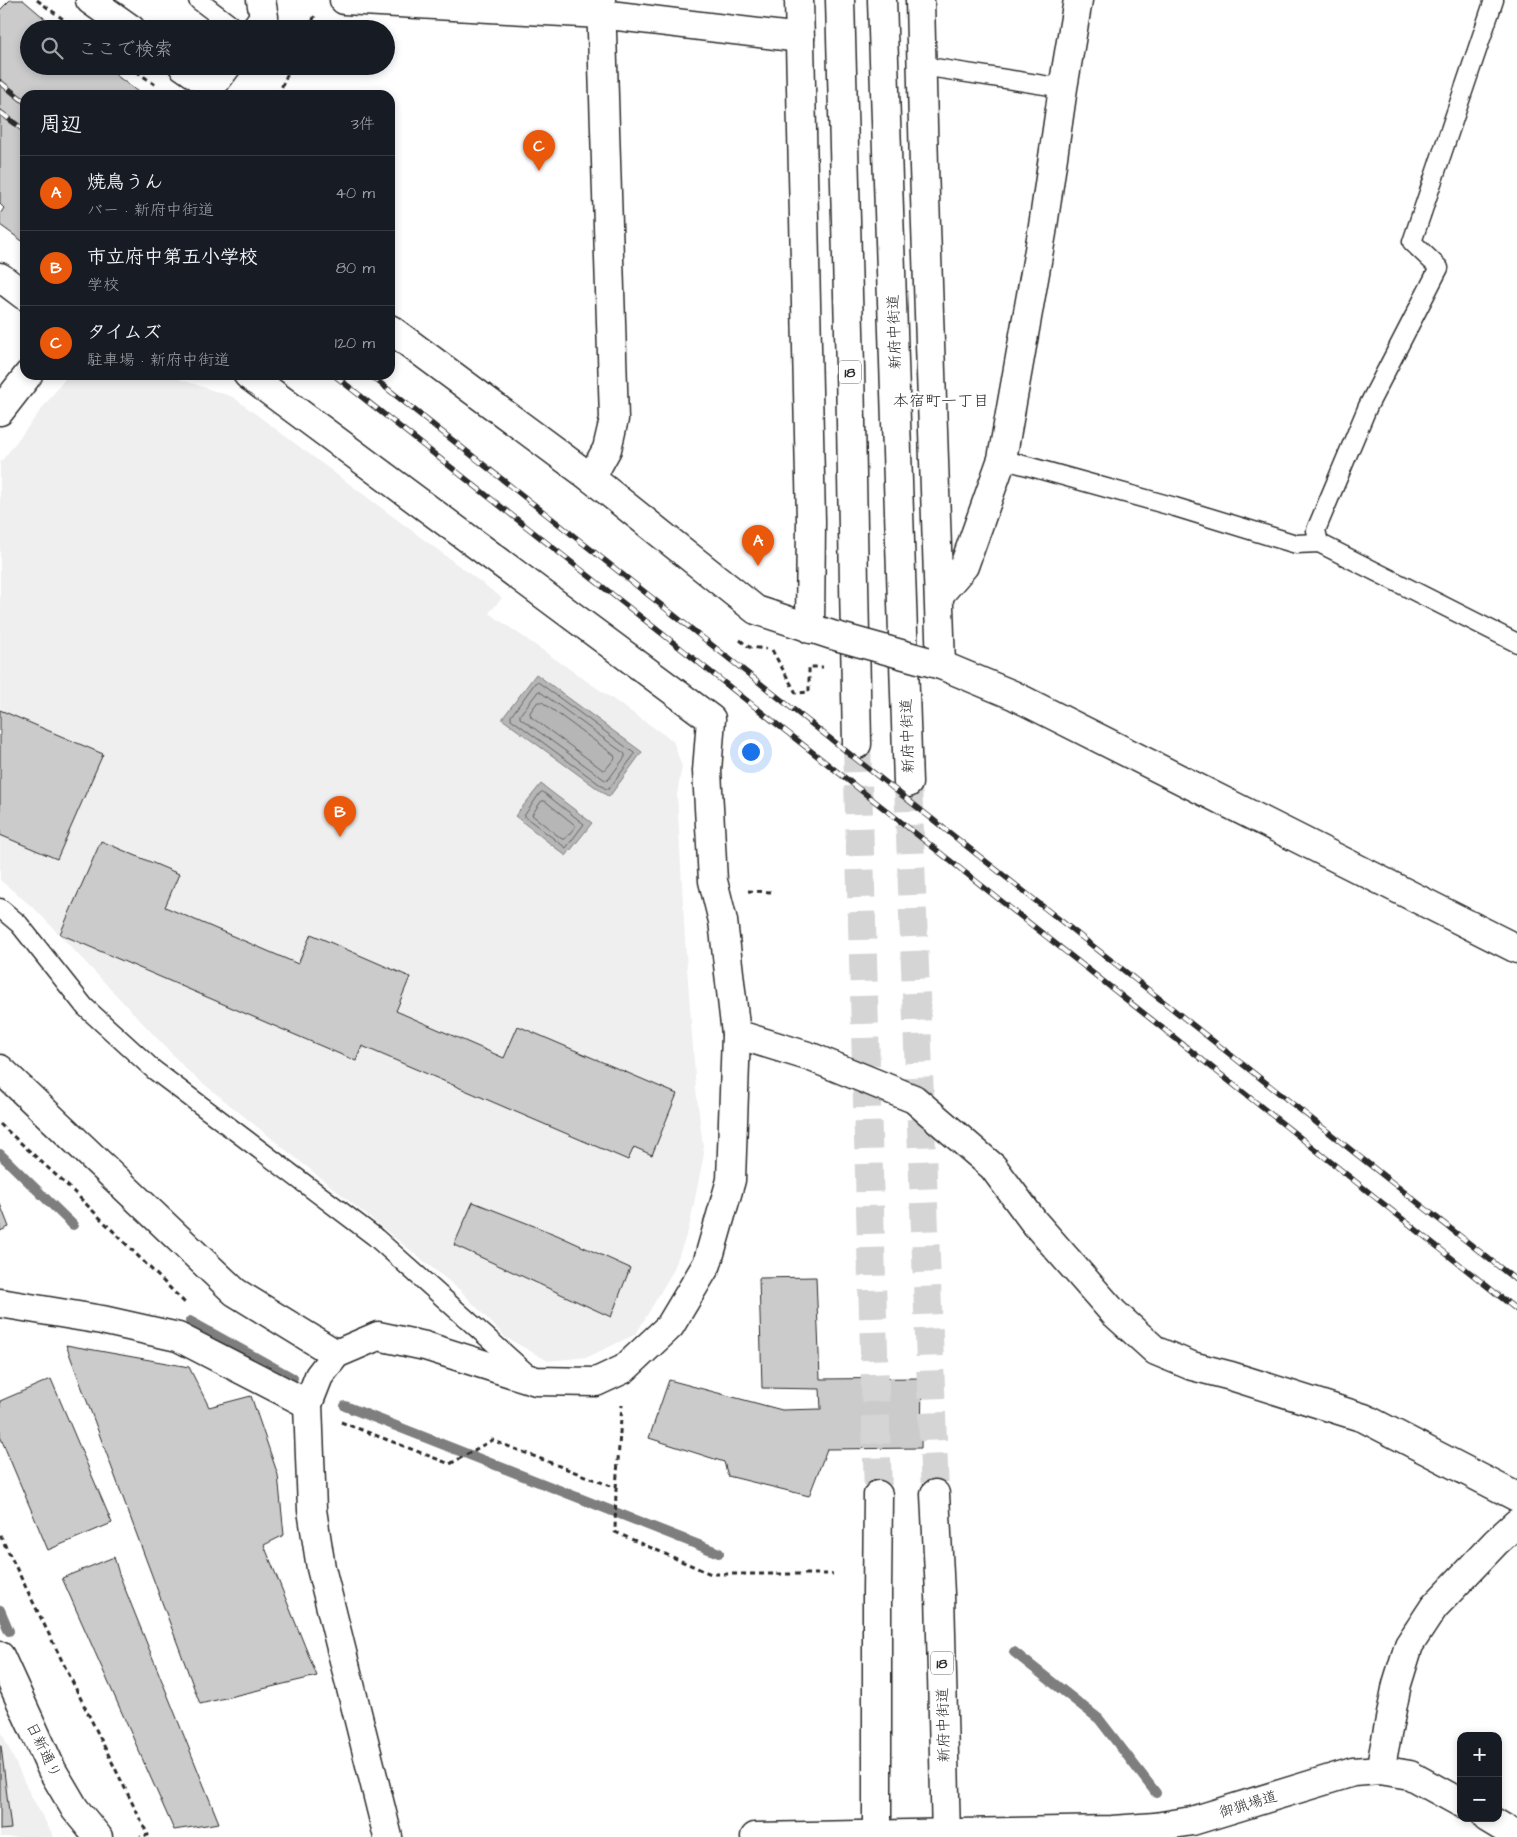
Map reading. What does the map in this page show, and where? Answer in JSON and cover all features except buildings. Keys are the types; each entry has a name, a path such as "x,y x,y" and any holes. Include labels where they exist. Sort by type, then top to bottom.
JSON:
{"street":[{"path":"90,0 118,20"},
{"path":"261,0 264,17 262,20"},
{"path":"344,0 601,7 800,38"},
{"path":"799,0 811,521 810,629"},
{"name":"18","path":"840,0 850,368 857,744"},
{"name":"新府中街道","path":"882,0 908,783"},
{"path":"920,0 939,595 934,663"},
{"path":"939,595 964,566 1002,459 1042,233 1078,0"},
{"path":"591,478 607,449 614,419 601,7"},
{"path":"203,75 219,83"},
{"path":"0,277 20,292"},
{"path":"395,334 591,478 756,610 810,629 934,663 1014,695 1517,949"},
{"path":"0,411 24,380"},
{"path":"255,380 711,719 707,771 713,880 722,921 736,1034 731,1180 707,1264 670,1326 624,1369 596,1382 536,1381 426,1346 378,1336 336,1354 319,1376 308,1404 312,1510 321,1568 388,1837"},
{"path":"736,1034 812,1057 914,1099 993,1166 1034,1222 1114,1313 1156,1351 1192,1366 1231,1376 1364,1418 1517,1497"},
{"path":"0,1069 235,1292 336,1354"},
{"path":"0,1303 102,1320 178,1337 308,1404"},
{"name":"新府中街道","path":"935,1494 940,1594 946,1835"},
{"path":"877,1835 878,1495"},
{"path":"1380,1770 1397,1684 1408,1645 1434,1607 1496,1542 1517,1524"},
{"name":"日新通り","path":"0,1656 52,1770 75,1809 98,1837"},
{"name":"御猟場道","path":"755,1837 946,1835 1155,1827 1192,1821 1353,1772 1380,1770 1410,1775 1457,1801"},
{"path":"1494,1822 1517,1836"}],"lane":[{"path":"198,0 224,20"},
{"path":"1319,543 1316,530 1368,406 1439,268 1412,242 1494,0"},
{"path":"922,66 1063,88"},
{"path":"1002,459 1175,507 1296,544 1319,543 1517,644"},
{"path":"0,908 18,924 85,1007 154,1070 374,1236 536,1381"}],"path":[{"path":"37,0 65,20"},
{"path":"142,75 161,89"},
{"path":"280,90 287,75"},
{"path":"772,650 796,693 809,692 809,667 825,667 825,675"},
{"path":"624,1369 615,1532 711,1574 833,1574"},
{"path":"458,1459 492,1440 616,1488"},
{"path":"0,1535 148,1835 140,1837"}],"shaded area":[{"path":"64,380 182,380 233,397 502,598 489,613 673,741 682,767 677,794 685,940 696,1089 704,1154 689,1228 673,1271 636,1334 588,1357 548,1361 505,1337 461,1291 189,1072 36,910 0,880 0,463"},
{"path":"0,1729 29,1792 54,1837 0,1837"}],"water":[{"path":"536,674 642,752 609,797 502,719"},
{"path":"541,784 592,823 566,856 515,816"}],"waterway":[{"path":"0,1154 73,1225 68,1220"},
{"path":"190,1321 293,1378"},
{"path":"345,1406 719,1553"},
{"path":"0,1610 9,1631"},
{"path":"1014,1652 1099,1719 1156,1793"}],"tunnel":[{"path":"857,744 878,1495"},
{"path":"908,783 935,1494"}],"railway":[{"path":"0,82 20,98"},
{"path":"0,112 20,127"},
{"path":"340,380 1517,1310"},
{"path":"376,380 1517,1281"}],"place":[{"name":"タイムズ","path":"539,171"},
{"name":"焼鳥うん","path":"758,566"},
{"name":"市立府中第五小学校","path":"340,837"}],"district":[{"name":"本宿町一丁目","path":"941,400"}]}
